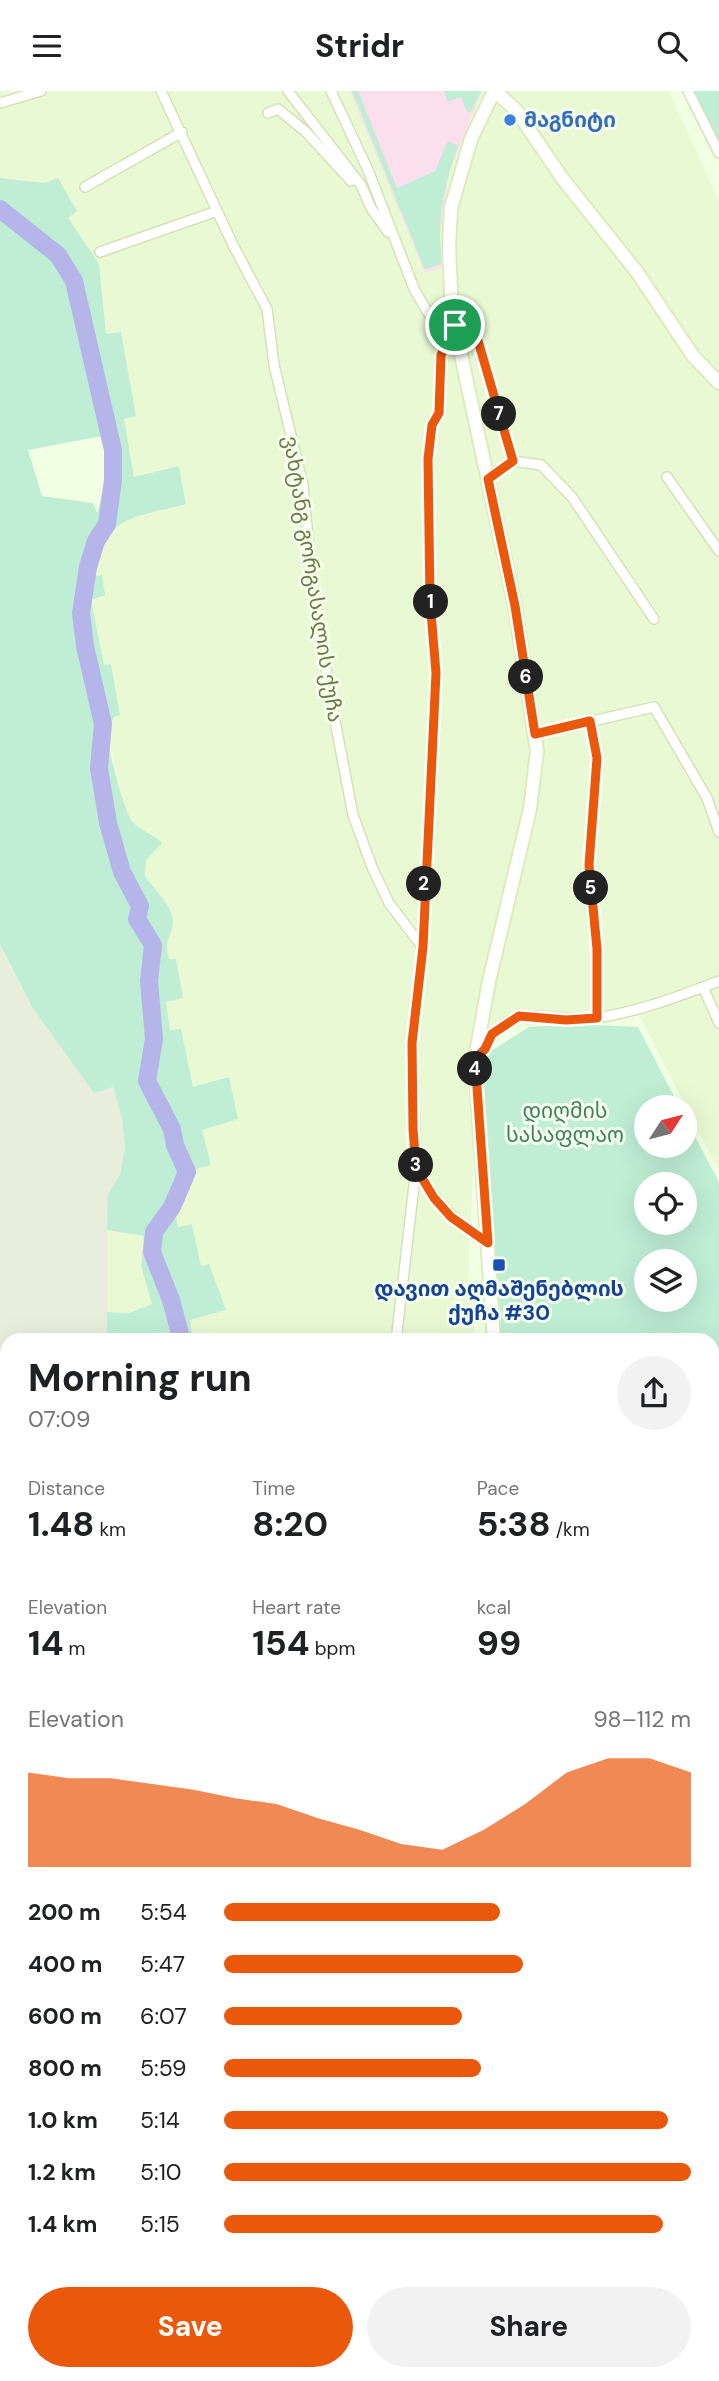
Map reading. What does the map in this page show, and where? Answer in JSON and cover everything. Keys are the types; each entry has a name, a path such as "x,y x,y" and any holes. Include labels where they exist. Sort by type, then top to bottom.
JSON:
{"street":[{"path":"0,103 41,91"},
{"name":"ვახტანგ გორგასალის ქუჩა","path":"161,91 217,211 267,309 274,365 303,485 312,581 331,705 354,815 372,867 389,903 423,947"},
{"path":"288,91 361,185 371,208"},
{"path":"331,91 368,170 415,292 438,329 472,320 513,461"},
{"path":"494,1333 475,1059 489,981 535,782 535,734 515,606 449,288 450,208 471,139 494,91 516,110 562,178 636,272 694,356 719,383"},
{"path":"688,91 719,153"},
{"path":"268,113 278,109 304,131 349,178 397,243"},
{"path":"85,187 182,132"},
{"path":"100,252 217,211"},
{"path":"397,1333 416,1168 412,1043 423,947 436,673 430,600 428,459 432,425 439,413 441,355 455,325"},
{"path":"488,479 513,461 541,465 572,497 654,619"},
{"path":"667,477 719,551"},
{"path":"535,734 652,707 656,709 707,798 719,832"},
{"path":"590,721 597,758 589,865 597,949 597,1018"},
{"path":"475,1059 485,1049 492,1034 519,1016 566,1020 597,1018 719,981"},
{"path":"703,987 719,1023"},
{"path":"416,1168 434,1198 451,1217 488,1243"}],"shaded area":[{"path":"0,91 669,91 719,201 719,1171 697,1128 697,1095 680,1095 639,1015 479,1031 468,1283 475,1333 192,1333 190,1320 226,1310 208,1264 201,1266 192,1224 178,1227 176,1215 202,1130 237,1119 193,1088 181,1029 170,1031 166,1001 182,998 164,945 173,922 170,910 145,876 146,860 154,835 140,830 129,819 122,804 118,775 108,739 114,717 120,715 111,664 104,665 91,600 91,578 96,555 105,537 118,522 186,503 179,466 134,477 124,419 136,416 121,333 106,334 99,264 67,218 59,179 44,183 0,178"},
{"path":"350,91 482,91 449,172 440,238 442,267 425,273"},
{"path":"0,944 32,1007 94,1092 113,1087 122,1118 125,1147 120,1176 108,1194 107,1333 0,1333"},
{"path":"107,1230 145,1236 141,1266 152,1304 129,1313 107,1312"}],"green space":[{"path":"352,91 358,91 397,188 435,171 448,141 458,146 442,203 442,263 425,270"},
{"path":"444,91 481,91 471,112 467,112 461,97 448,102"},
{"path":"688,91 719,91 719,152"},
{"path":"0,178 44,183 58,178 77,211 68,218 99,264 106,334 121,332 136,416 124,419 134,477 179,466 186,504 136,517 113,530 104,541 91,577 102,575 105,595 91,600 104,665 111,664 120,715 114,717 108,738 121,795 132,821 162,843 146,860 145,876 166,903 173,920 167,952 169,959 176,959 183,998 166,1002 170,1030 181,1029 193,1087 229,1077 238,1119 202,1130 211,1165 192,1170 176,1215 178,1227 192,1224 201,1266 209,1264 226,1310 190,1320 192,1333 107,1333 107,1312 129,1313 152,1304 141,1266 144,1236 107,1230 108,1194 120,1175 125,1147 122,1118 113,1087 94,1093 32,1007 0,944","holes":["102,436 105,475 97,513 93,503 42,496 28,450"]},
{"name":"დიღმის სასაფლაო","path":"574,1024 638,1027 673,1095 634,1095 634,1159 696,1159 697,1141 719,1182 719,1333 500,1333 483,1079 488,1053 529,1027"}],"waterway":[{"path":"0,209 58,255 74,281 113,450 113,480 107,524 96,541 88,567 81,613 85,646 103,724 99,768 108,823 122,872 140,906 137,919 153,945 149,981 154,1039 147,1081 172,1129 175,1145 187,1172 172,1207 154,1232 152,1252 171,1300 180,1333"}],"place":[{"name":"მაგნიტი","path":"510,120"},
{"name":"დავით აღმაშენებლის ქუჩა #30","path":"499,1265"}],"route":[{"path":"472,320 513,461 488,479 515,606 535,734 590,721 597,758 589,865 597,949 597,1018 566,1020 519,1016 492,1034 485,1049 475,1059 488,1243 451,1217 434,1198 416,1168 413,1129 412,1043 423,947 436,673 430,600 428,459 432,425 439,413 442,389 441,355 455,325 472,320"}]}
